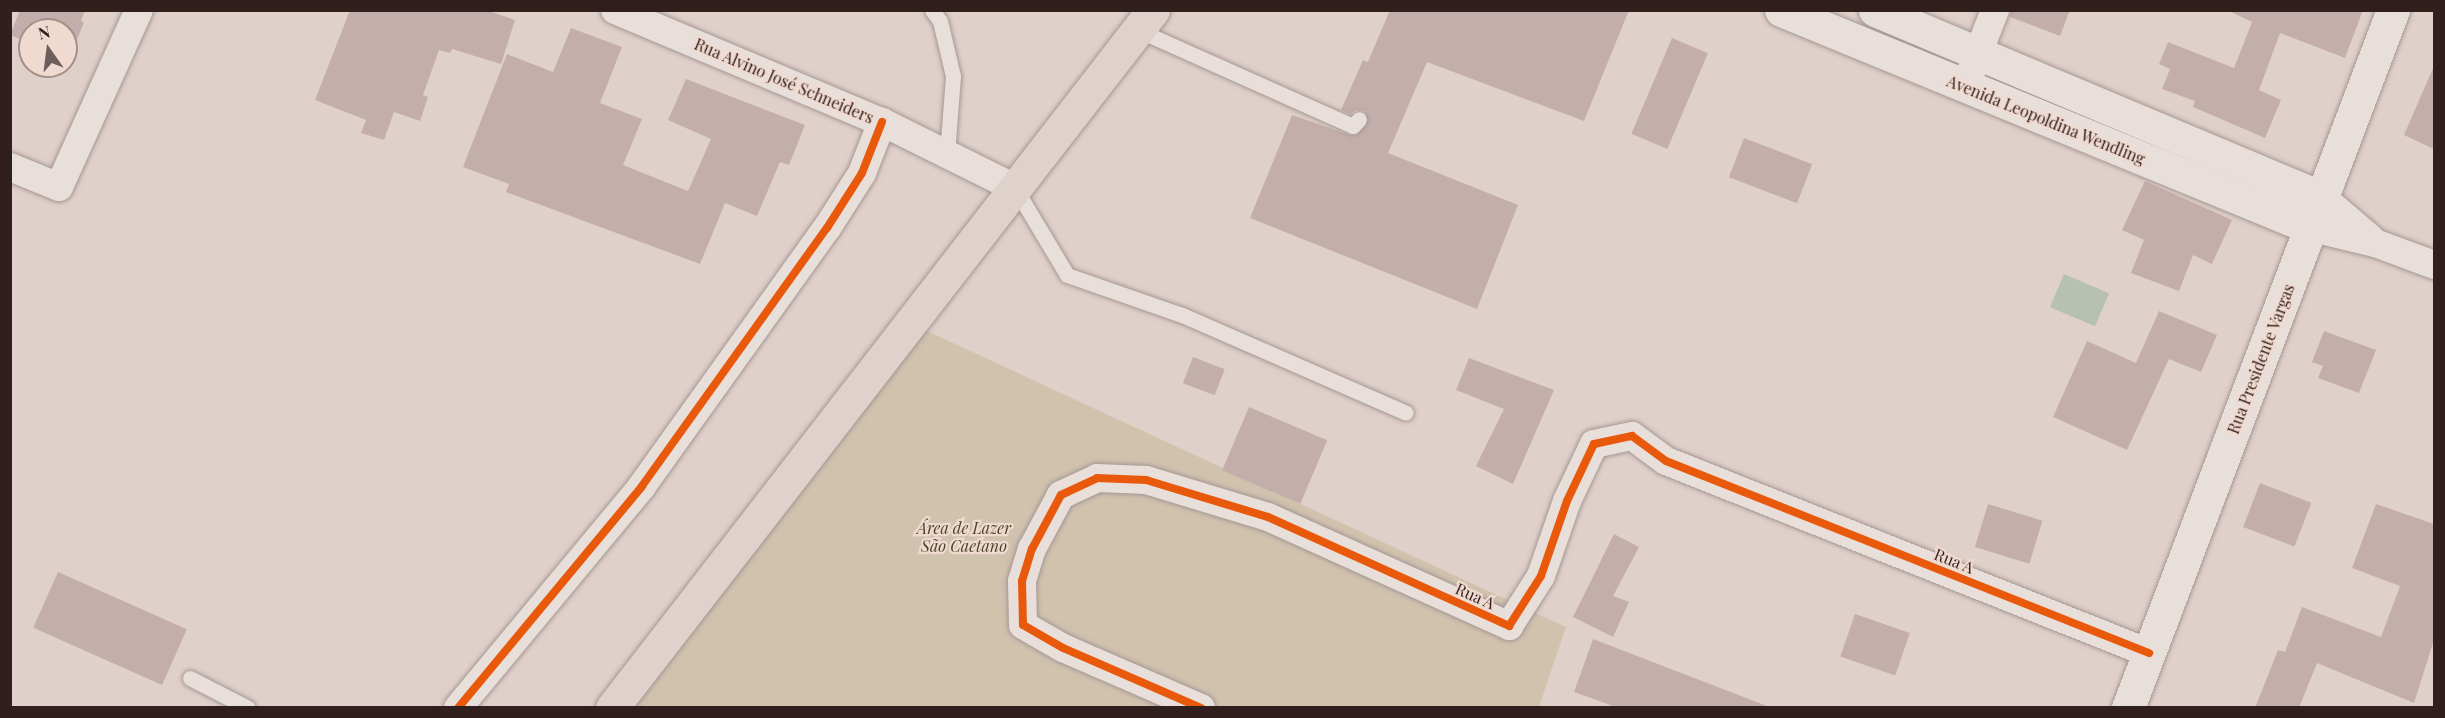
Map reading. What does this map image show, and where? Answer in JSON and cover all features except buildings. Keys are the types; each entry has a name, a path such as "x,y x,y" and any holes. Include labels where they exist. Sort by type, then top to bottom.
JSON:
{"main road":[{"path":"612,708 1147,16"}],"street":[{"path":"10,166 59,187 120,59 139,10"},
{"name":"Rua Alvino José Schneiders","path":"615,10 882,122 1015,188"},
{"name":"Avenida Leopoldina Wendling","path":"1781,10 2312,228"},
{"name":"Avenida Leopoldina Wendling","path":"1875,10 1977,55 2323,198"},
{"path":"1965,87 1995,10"},
{"name":"Rua Presidente Vargas","path":"2128,708 2393,10"},
{"path":"458,708 663,457 827,228 862,173 882,122"},
{"path":"2323,198 2375,243"},
{"path":"2312,228 2375,243 2434,265"},
{"name":"Rua A","path":"1201,708 1063,648 1023,625 1022,581 1032,549 1061,495 1097,478 1146,480 1268,517 1509,626 1541,576 1567,501 1594,444 1632,436 1666,461 2149,653"}],"lane":[{"path":"932,10 940,21 953,76 947,154"},
{"path":"1147,16 1353,126 1359,119"},
{"path":"1015,188 1067,275 1182,315 1406,413"},
{"path":"190,678 248,708"}],"green space":[{"name":"Área de Lazer São Caetano","path":"912,324 1566,627 1539,707 612,708"}],"shaded area":[{"path":"2064,274 2109,293 2095,326 2050,307"}],"cycle path":[{"path":"458,708 642,486 827,228 862,173 882,122"},
{"path":"1201,708 1063,648 1023,625 1022,581 1032,549 1061,495 1097,478 1146,480 1268,517 1509,626 1541,576 1567,501 1594,444 1632,436 1666,461 2149,653"}]}
